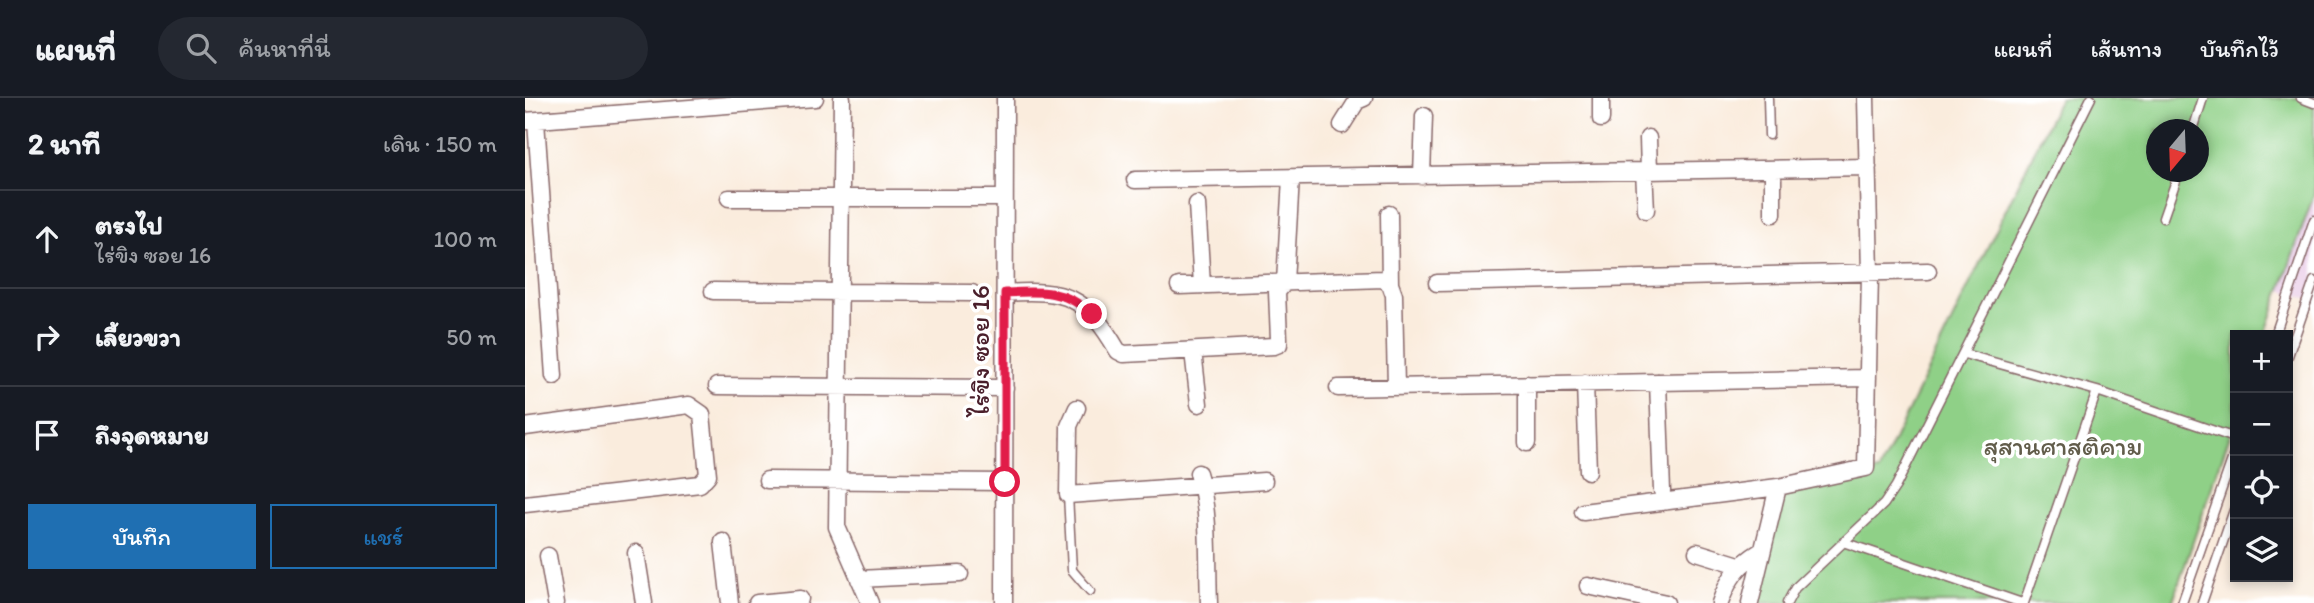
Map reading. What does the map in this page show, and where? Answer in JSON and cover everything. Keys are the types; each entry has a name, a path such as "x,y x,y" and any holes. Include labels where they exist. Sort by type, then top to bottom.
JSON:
{"street":[{"path":"554,376 531,121 707,102 815,98"},
{"path":"842,98 837,527 870,603"},
{"name":"ไร่ขิง ซอย 16","path":"1004,603 1005,98"},
{"path":"1342,125 1357,101 1364,98"},
{"path":"1601,98 1601,119"},
{"path":"1583,512 1778,487 1866,468 1870,274 1866,98"},
{"path":"1422,176 1424,116"},
{"path":"1646,210 1648,138"},
{"path":"1135,180 1868,167"},
{"path":"1773,169 1773,214"},
{"path":"1005,293 1036,291 1077,300 1092,314 1120,353 1193,351 1279,344 1277,292 1285,282 1291,178"},
{"path":"729,198 1004,198"},
{"path":"1197,204 1202,285"},
{"path":"1389,214 1397,387"},
{"path":"1437,283 1928,271"},
{"path":"1179,286 1383,279 1391,284"},
{"path":"713,290 972,293"},
{"path":"1193,351 1199,404"},
{"path":"1338,388 1868,378"},
{"path":"1658,382 1662,491"},
{"path":"1585,383 1588,471"},
{"path":"1527,384 1527,443"},
{"path":"717,386 1005,388"},
{"path":"525,427 689,405 702,414 708,475 700,484 525,504"},
{"path":"1077,408 1069,426 1068,495 1200,480 1264,481"},
{"path":"767,480 1005,482"},
{"path":"1200,480 1209,603"},
{"path":"1750,603 1778,487"},
{"path":"723,542 730,603"},
{"path":"1720,603 1727,582 1739,565 1761,551"},
{"path":"1697,552 1739,565"},
{"path":"636,553 644,603"},
{"path":"548,556 556,603"},
{"path":"859,579 960,574"},
{"path":"1588,586 1666,603"},
{"path":"757,603 800,599"}],"lane":[{"path":"1768,98 1769,135"},
{"path":"1787,603 1795,589 1884,504 1964,354 2091,98"},
{"path":"2196,119 2203,98"},
{"path":"2301,98 2314,103"},
{"path":"2163,218 2176,182"},
{"path":"2277,330 2314,220"},
{"path":"2293,342 2314,281"},
{"path":"1964,354 2097,391 2230,436"},
{"path":"1843,542 2026,602 2097,391"},
{"path":"2182,603 2233,456"},
{"path":"1068,495 1072,570 1090,591"},
{"path":"2202,603 2231,519"}],"shaded area":[{"path":"2314,194 2314,301 2281,290"}],"green space":[{"name":"สุสานศาสติคาม","path":"2060,98 2314,98 2314,194 2267,330 2230,330 2230,435 2172,603 1754,603 1785,489 1879,471"}],"route":[{"path":"1005,482 1005,293 1036,291 1070,296 1092,314"}]}
